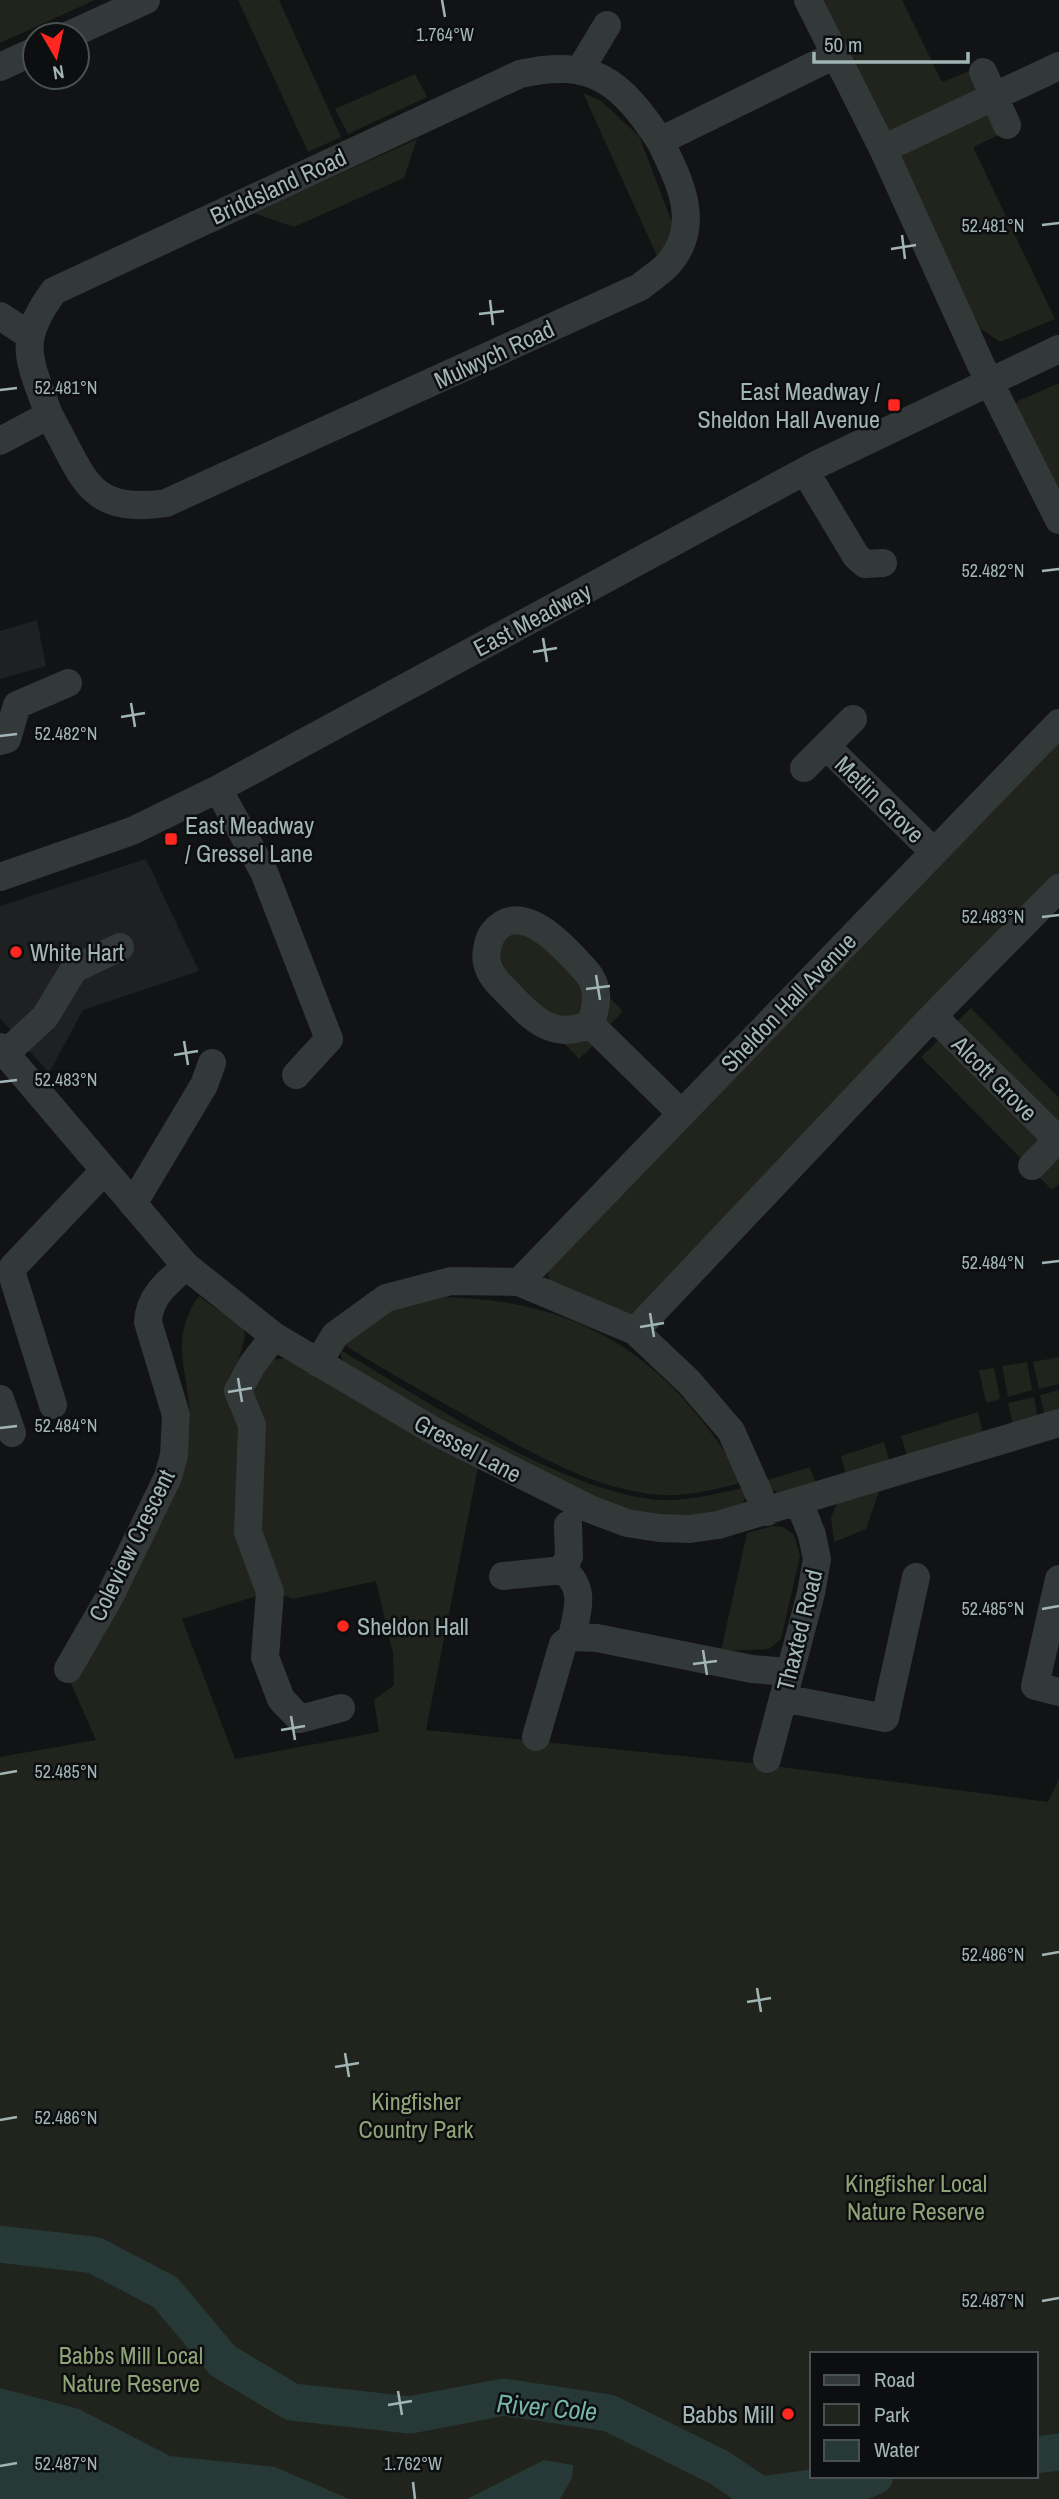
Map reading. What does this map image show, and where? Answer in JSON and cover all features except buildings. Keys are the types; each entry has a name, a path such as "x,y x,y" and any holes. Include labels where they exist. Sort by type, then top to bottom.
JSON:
{"street":[{"path":"91,25 146,0"},
{"path":"808,0 883,149 989,380 1059,520"},
{"path":"580,70 607,25"},
{"path":"660,141 835,55"},
{"path":"0,67 21,57"},
{"path":"883,149 989,85 1059,66"},
{"name":"Briddsland Road","path":"29,335 36,314 54,291 85,274 520,74 542,69 580,70 623,90 660,141"},
{"path":"989,85 1007,125"},
{"name":"Mulwych Road","path":"49,415 91,488 110,503 136,508 166,503 640,287 669,263 684,237 687,213 681,183 660,141"},
{"path":"0,316 29,335 29,357 49,415 0,442"},
{"name":"East Meadway","path":"0,877 132,831 218,789 805,471 989,380 1059,349"},
{"path":"805,471 861,562 883,563"},
{"path":"0,741 7,739 17,705 68,683"},
{"path":"804,768 853,719"},
{"name":"Sheldon Hall Avenue","path":"519,1282 1059,723"},
{"name":"Metlin Grove","path":"826,746 933,852"},
{"path":"218,789 264,872 329,1039 296,1074"},
{"path":"635,1331 933,1016 1059,888"},
{"path":"3,1050 45,1017 74,969 120,947"},
{"name":"Alcott Grove","path":"933,1016 1058,1139"},
{"path":"590,1024 681,1112"},
{"name":"Gressel Lane","path":"3,1050 186,1266 274,1336 434,1432 518,1475 627,1523 690,1529 767,1512 1059,1423"},
{"path":"133,1205 204,1085 212,1063"},
{"path":"1032,1166 1058,1139"},
{"path":"53,1405 12,1274 13,1267 104,1171"},
{"name":"Coleview Crescent","path":"68,1669 109,1598 168,1477 174,1455 176,1415 149,1322 149,1310 167,1283 186,1266"},
{"path":"318,1363 335,1335 386,1298 451,1281 519,1282 635,1331 689,1382 730,1431 767,1512"},
{"path":"274,1336 252,1364 238,1391 252,1425 248,1532 270,1592 265,1657 281,1699 300,1719 341,1708"},
{"path":"0,1399 12,1433"},
{"name":"Thaxted Road","path":"767,1759 811,1593 817,1559 813,1535 799,1502"},
{"path":"563,1570 569,1556 568,1525"},
{"path":"503,1576 563,1570 573,1578 580,1591 572,1637"},
{"path":"536,1737 563,1644 572,1637 597,1638 752,1669 785,1685 885,1718 916,1577"},
{"path":"1059,1579 1035,1686 1059,1692"}],"shaded area":[{"path":"37,620 46,666 0,679 0,631"},
{"path":"146,859 199,971 83,1010 49,1073 0,1018 0,906"}],"green space":[{"path":"0,0 95,0 49,21 21,21 21,33 0,43"},
{"path":"238,0 279,0 341,137 308,152"},
{"path":"824,0 902,0 942,82 975,69 981,87 895,135 888,131"},
{"path":"415,74 427,97 348,134 335,109"},
{"path":"583,93 600,100 639,136 673,225 671,238 658,258"},
{"path":"985,110 1001,134 973,147 1055,319 1000,342 978,327 900,161 906,146"},
{"path":"417,139 404,178 294,227 253,213"},
{"path":"1059,383 1059,507 1016,405 1018,401"},
{"path":"1059,738 1059,880 633,1318 549,1281 548,1270"},
{"path":"515,933 539,939 585,988 581,1019 551,1017 500,972 497,946"},
{"path":"608,996 623,1011 606,1029 604,1004"},
{"path":"971,1008 1059,1098 1059,1184 1052,1190 921,1057"},
{"path":"585,1038 597,1042 579,1059 563,1042"},
{"name":"Kingfisher Country Park","path":"199,1296 244,1329 245,1337 230,1389 240,1424 270,1592 182,1619 235,1759 379,1732 374,1700 394,1685 393,1653 376,1581 293,1599 274,1592 265,1563 250,1399 269,1360 291,1358 478,1467 426,1730 751,1763 1048,1802 1059,1778 1059,2499 0,2499 0,1757 96,1740 65,1670 186,1461 190,1422 182,1358 184,1328 189,1312"},
{"path":"428,1297 482,1299 530,1307 574,1321 614,1341 650,1367 684,1399 715,1437 744,1482 702,1492 660,1495 612,1486 588,1478 522,1447 341,1343 366,1318"},
{"path":"339,1349 496,1441 583,1481 624,1494 662,1500 694,1498 747,1487 746,1497 740,1507 705,1516 664,1517 623,1510 469,1436 344,1365"},
{"path":"1059,1357 1059,1384 1039,1389 1033,1362"},
{"path":"1027,1362 1032,1390 1008,1397 1002,1366"},
{"path":"994,1368 1000,1399 986,1403 979,1370"},
{"path":"1059,1390 1059,1412 1045,1416 1040,1395"},
{"path":"1034,1397 1038,1418 1013,1425 1008,1403"},
{"path":"978,1412 983,1434 907,1455 901,1436"},
{"path":"884,1442 890,1463 846,1475 841,1456"},
{"path":"810,1467 817,1486 780,1494 761,1482"},
{"path":"880,1489 866,1529 834,1542 831,1517 838,1502"},
{"path":"773,1526 783,1527 794,1535 800,1556 781,1639 769,1649 721,1651 747,1533"}],"water":[{"path":"0,2388 79,2409 170,2456 275,2467 349,2499 0,2499"},
{"path":"544,2460 573,2465 572,2478 560,2499 467,2499"}],"waterway":[{"name":"River Cole","path":"0,2244 94,2255 165,2292 223,2361 292,2402 410,2415 504,2397 609,2413 720,2468 760,2495 871,2478"},
{"name":"River Cole","path":"1038,2455 1059,2452"}],"place":[{"name":"East Meadway / Sheldon Hall Avenue","path":"894,405"},
{"name":"East Meadway / Gressel Lane","path":"171,839"},
{"name":"White Hart","path":"16,952"},
{"name":"Sheldon Hall","path":"343,1626"},
{"name":"Babbs Mill","path":"788,2414"}],"park label":[{"name":"Kingfisher Local Nature Reserve","path":"916,2197"},
{"name":"Babbs Mill Local Nature Reserve","path":"131,2369"}]}
